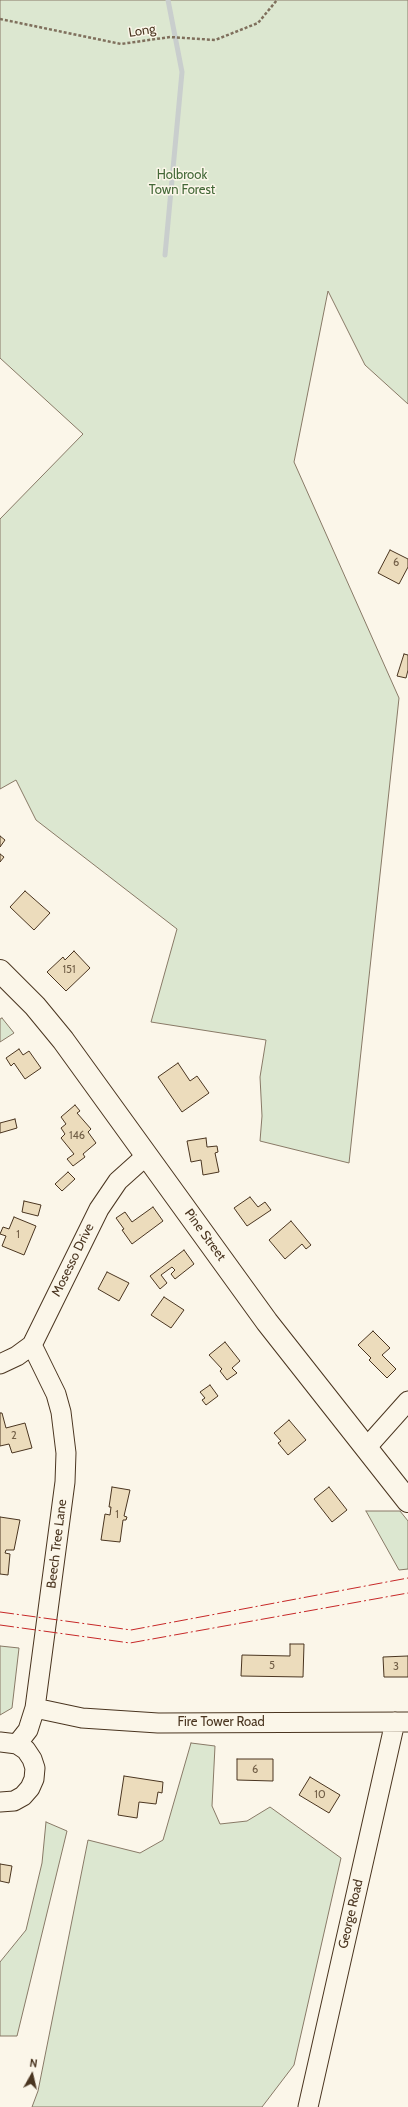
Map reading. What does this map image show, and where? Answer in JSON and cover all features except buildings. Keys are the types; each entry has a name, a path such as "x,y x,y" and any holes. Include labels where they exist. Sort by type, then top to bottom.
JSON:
{"main road":[{"name":"Pine Street","path":"0,971 35,1006 63,1040 267,1322 367,1447 408,1501"}],"street":[{"name":"Mosesso Drive","path":"0,1364 17,1356 32,1345 99,1208 118,1181 147,1155"},
{"name":"Beech Tree Lane","path":"9,1743 28,1730 35,1708 65,1482 66,1453 61,1412 56,1394 32,1345"},
{"path":"367,1447 408,1401"},
{"name":"Fire Tower Road","path":"35,1708 82,1718 123,1721 402,1722"},
{"name":"George Road","path":"308,2107 402,1722"},
{"name":"Beech Tree Lane","path":"0,1802 14,1801 23,1796 30,1788 34,1779 35,1768 32,1759 26,1750 9,1743"}],"path":[{"name":"Long","path":"0,19 121,44 170,37 216,40 258,23 276,0"}],"green space":[{"name":"Holbrook Town Forest","path":"0,0 408,0 408,404 365,365 328,291 294,462 399,698 349,1163 260,1141 262,1116 260,1077 266,1040 151,1022 177,929 36,820 16,780 0,789 0,519 83,434 0,358"},
{"path":"2,1018 14,1033 0,1042 0,1019"},
{"path":"366,1511 400,1511 408,1521 408,1569 399,1570"},
{"path":"0,1646 19,1648 12,1708 0,1715"},
{"path":"191,1743 215,1746 212,1806 220,1824 247,1821 270,1807 341,1858 294,2065 262,2107 32,2107 38,2091 88,1840 140,1853 163,1840"},
{"path":"46,1822 67,1831 17,2036 0,2036 0,1962 26,1930 42,1863"}],"waterway":[{"path":"165,255 182,72 168,0"}],"power":[{"path":"0,1612 131,1630 408,1578"},
{"path":"0,1625 130,1643 408,1593"}]}
